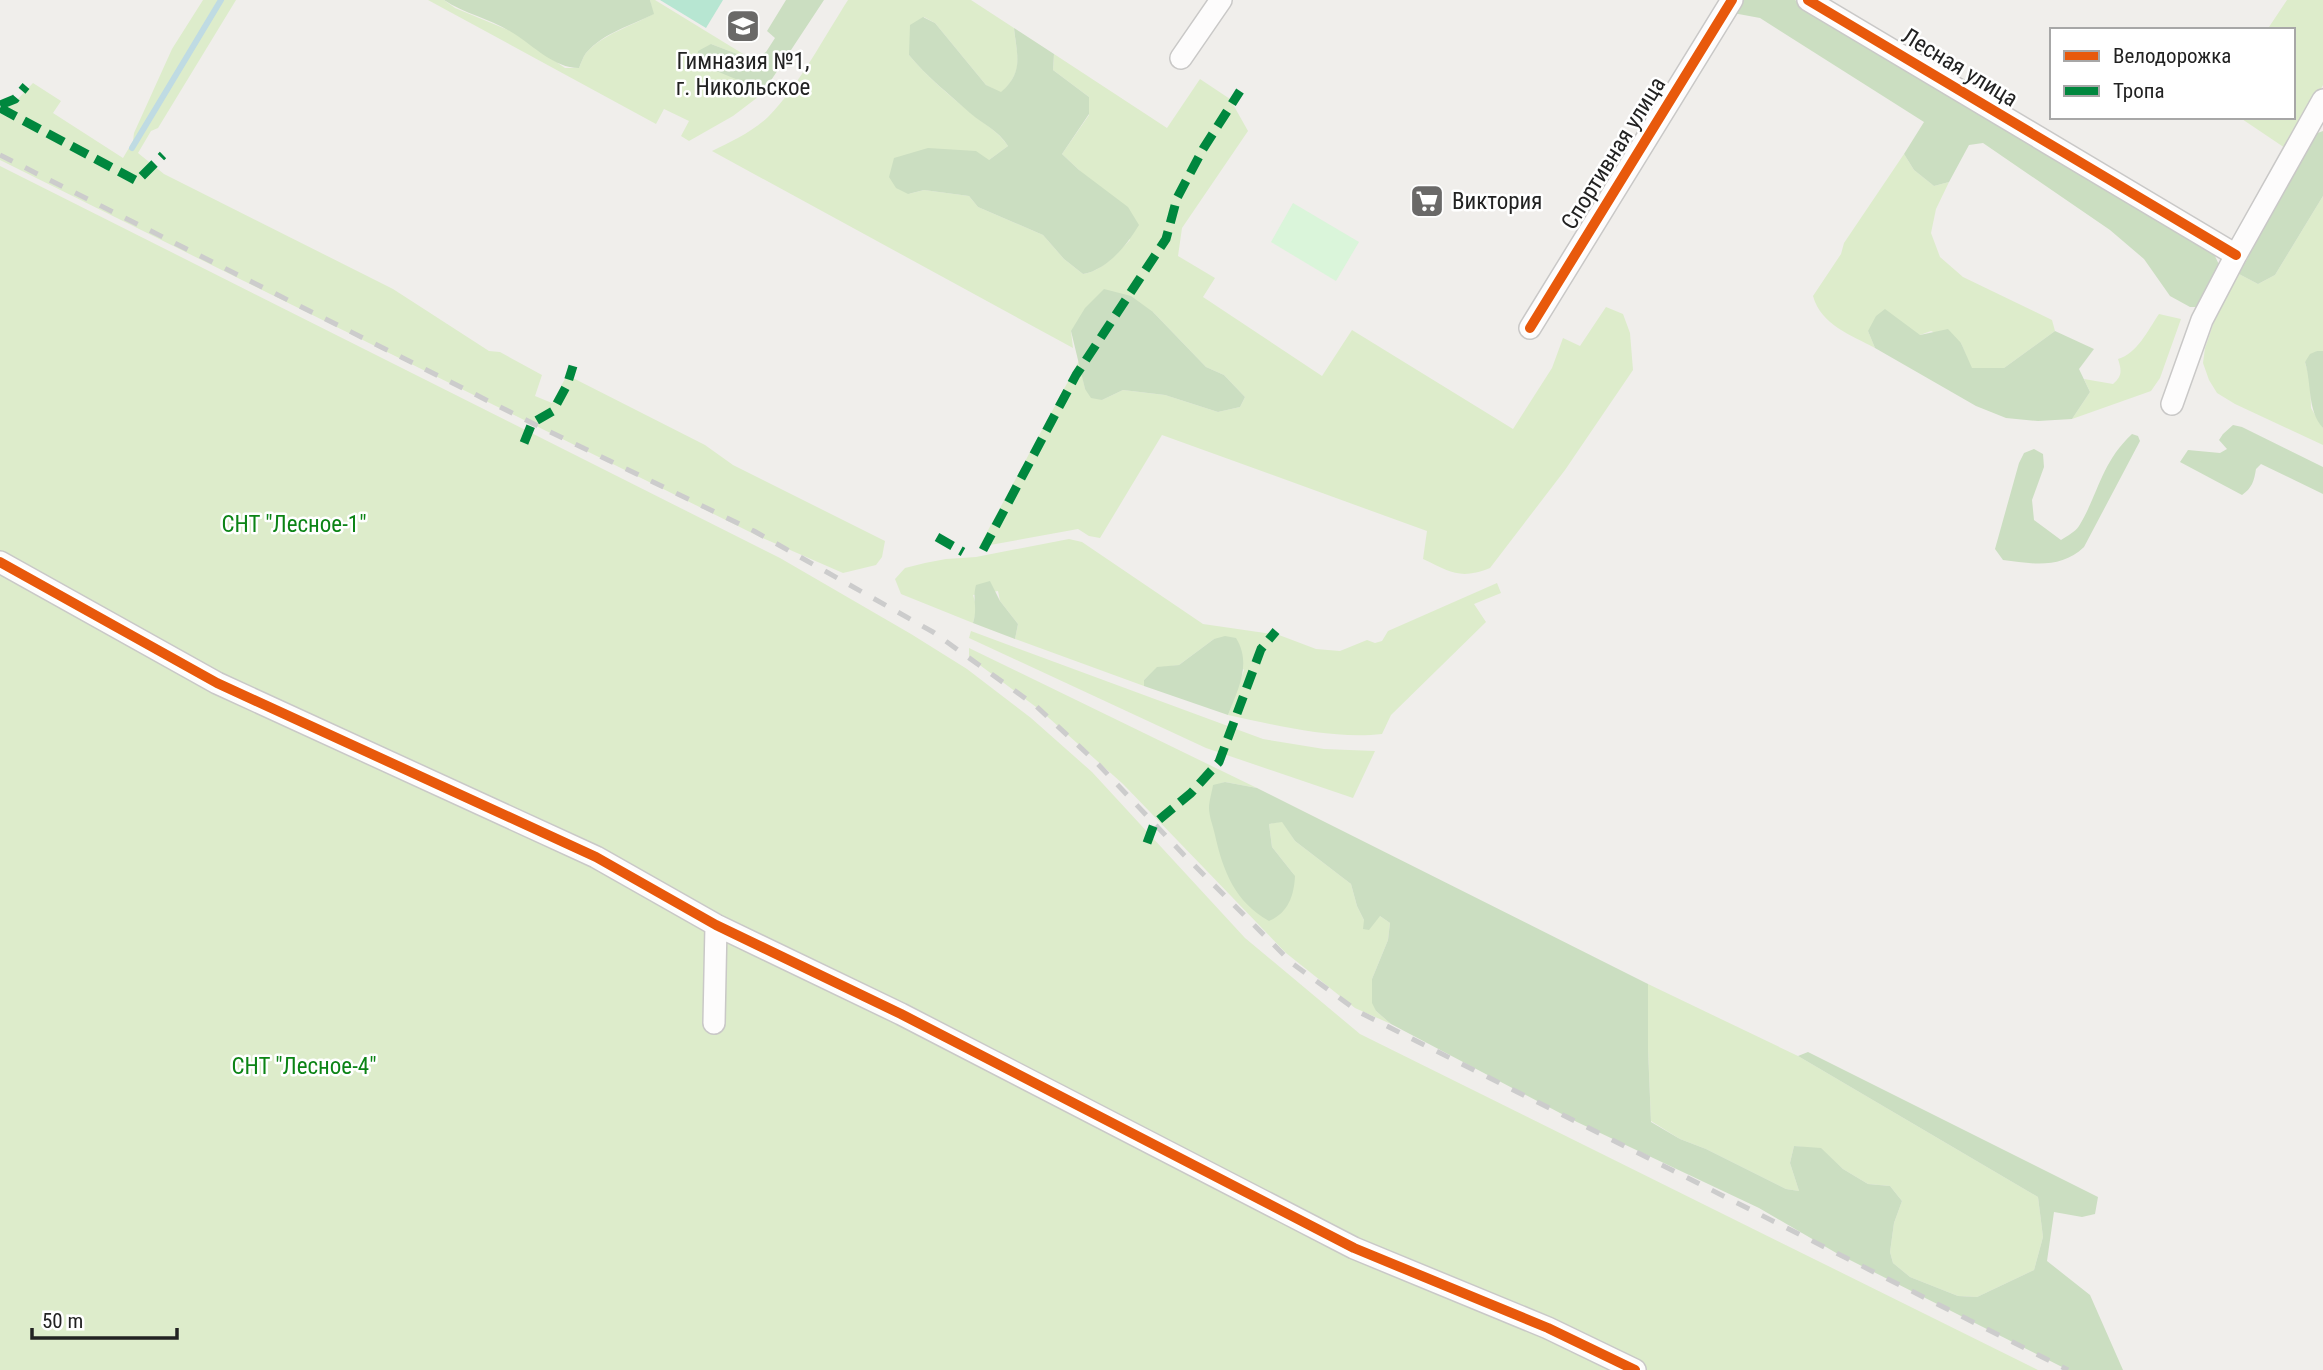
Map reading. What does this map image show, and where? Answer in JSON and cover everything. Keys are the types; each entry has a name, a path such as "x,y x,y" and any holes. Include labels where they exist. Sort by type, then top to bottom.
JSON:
{"street":[{"path":"1181,58 1221,0"},
{"name":"Спортивная улица","path":"1530,328 1732,0"},
{"name":"Лесная улица","path":"1808,0 2236,255"},
{"path":"2172,404 2202,320 2323,100"},
{"path":"0,562 217,683 596,857 716,925 901,1014 1354,1248 1548,1328 1634,1370"},
{"path":"714,1023 716,925"}],"green space":[{"path":"203,0 236,0 158,128 151,131 138,153 164,174 393,289 489,351 500,352 542,375 535,396 552,403 567,375 705,445 733,465 885,541 882,557 876,565 843,573 760,537 0,160 0,111 17,100 33,83 61,101 53,113 123,158 133,141 134,133 172,49"},
{"path":"428,0 444,0 455,8 513,32 565,68 579,68 586,53 593,46 653,14 650,0 655,0 753,60 711,44 734,77 755,87 762,94 733,116 689,141 681,136 689,121 664,109 656,124"},
{"path":"444,0 650,0 654,14 601,40 586,53 579,68 553,60 505,28"},
{"path":"660,0 723,0 706,28"},
{"path":"786,0 824,0 762,94 755,87 697,63 698,51 711,44 753,60 766,52 775,38 767,31"},
{"path":"848,0 971,0 1014,28 1018,63 1014,77 1001,93 986,85 935,23 924,17 909,55 939,86 1008,146 989,160 908,194 924,190 969,196 978,207 1043,235 1064,259 1083,274 1090,272 1109,261 1130,240 1079,170 1062,154 1089,115 1089,97 1053,70 1054,54 1167,128 1200,79 1230,99 1248,131 1182,228 1178,256 1215,278 1203,297 1322,376 1352,330 1513,429 1552,368 1563,338 1580,346 1606,307 1623,314 1630,333 1633,370 1565,470 1490,568 1480,572 1456,573 1423,559 1427,531 1162,435 1100,538 1089,536 1078,529 979,547 1079,361 1085,389 1102,400 1123,390 1165,395 1218,412 1240,407 1245,397 1224,375 1206,367 1153,312 1071,331 1073,348 712,151 755,127 779,105 801,76"},
{"path":"1740,0 1795,0 2205,245 2215,256 2221,269 2206,307 2190,307 2170,296 2144,259 2110,230 1983,143 1969,145 1949,182 1934,186 1914,170 1904,154 1924,122 1760,18 1733,13"},
{"path":"2287,0 2323,0 2323,85 2288,150 2242,119 2295,119 2295,28 2268,28"},
{"path":"923,17 935,23 986,85 1001,92 1013,78 1017,63 1014,28 1054,54 1053,70 1089,97 1089,114 1062,154 1128,207 1139,225 1129,241 1108,262 1083,274 1064,259 1043,235 978,207 969,196 924,190 908,194 896,188 889,177 894,158 928,148 976,151 989,160 1008,146 938,85 909,55 910,25"},
{"path":"2323,131 2323,196 2275,275 2258,284 2239,274 2315,134"},
{"path":"1904,154 1914,170 1934,186 1949,182 1936,209 1931,233 1940,257 1963,277 2052,320 2055,331 2004,368 1971,368 1961,343 1931,331 1920,335 1868,331 1875,348 1838,328 1817,306 1813,296 1841,254 1844,243"},
{"path":"0,166 780,558 911,634 967,669 1031,718 1092,772 1245,938 1360,1034 2038,1370 0,1370"},
{"path":"2323,196 2323,351 2317,351 2305,362 2310,380 2311,408 2323,428 2323,445 2217,393 2203,363 2216,316 2239,274 2258,284 2275,275"},
{"path":"1293,203 1359,242 1336,281 1271,242"},
{"path":"1104,289 1131,296 1153,312 1206,367 1224,375 1245,397 1240,407 1218,412 1165,395 1123,390 1102,400 1091,398 1085,389 1071,331 1085,308"},
{"path":"1885,309 1920,335 1948,329 1961,343 1972,368 2004,368 2055,331 2094,349 2079,369 2090,392 2072,419 2038,421 2006,418 1976,406 1875,348 1868,331 1876,316"},
{"path":"2159,314 2181,319 2160,378 2151,391 2072,419 2090,392 2084,379 2113,384 2120,373 2118,359 2136,347"},
{"path":"2323,351 2323,428 2314,413 2305,362 2310,354"},
{"path":"2233,425 2323,467 2323,494 2261,464 2256,469 2250,487 2242,495 2180,462 2188,450 2220,453 2227,449 2219,440"},
{"path":"2132,434 2138,436 2140,441 2084,547 2056,562 2003,560 1995,549 2024,453 2034,449 2043,454 2044,467 2032,500 2034,520 2061,540 2079,526 2113,456"},
{"path":"1069,539 1082,542 1203,624 1279,635 1316,649 1340,651 1367,640 1375,643 1382,641 1388,631 1497,583 1501,593 1474,604 1486,622 1391,715 1382,734 1345,735 1228,715 1244,670 1214,639 1179,665 1157,668 1144,680 1144,686 1015,639 1018,624 1000,601 998,591 973,595 977,608 973,623 901,594 895,579 905,568 925,563 976,557"},
{"path":"990,581 1000,601 1018,624 1015,639 973,623 976,585"},
{"path":"971,631 1263,739 1324,749 1375,751 1353,798 1206,748 969,638"},
{"path":"1225,636 1236,638 1243,657 1242,676 1228,715 1144,686 1144,680 1157,667 1179,665 1214,639"},
{"path":"969,648 1257,788 1225,782 1213,786 1295,876 1272,847 1269,824 1282,821 1295,841 1351,884 1364,920 1380,916 1390,923 1388,940 1372,979 1376,1011 1391,1024 1355,1008 1286,953 1123,784 1040,710 969,657"},
{"path":"1225,782 1257,788 1648,984 1651,1122 1680,1139 1786,1189 1799,1191 1790,1163 1794,1146 1821,1148 1843,1169 1868,1184 1890,1186 1902,1201 1894,1223 1890,1252 1893,1263 1910,1277 1958,1296 1977,1297 2034,1270 2043,1237 2038,1197 1798,1056 1808,1052 2098,1197 2095,1214 2082,1217 2054,1212 2047,1261 2090,1295 2123,1370 2068,1370 1838,1254 1759,1208 1577,1122 1391,1024 1376,1011 1372,1003 1372,979 1388,940 1390,923 1380,916 1369,930 1363,929 1364,920 1351,884 1295,841 1282,822 1269,824 1272,847 1295,876 1289,903 1276,918 1269,921 1247,905 1227,873 1210,818 1209,805 1213,785"},
{"path":"1648,984 1798,1056 2038,1197 2043,1237 2034,1270 1977,1297 1958,1296 1910,1277 1893,1263 1890,1252 1894,1223 1902,1201 1890,1186 1868,1184 1843,1169 1821,1149 1794,1146 1790,1163 1799,1191 1786,1189 1680,1139 1651,1121"}],"waterway":[{"path":"132,148 221,0"}],"railway":[{"path":"0,155 532,423 754,531 933,632 1036,706 1096,762 1293,964 1359,1012 2068,1370"}],"marked path":[{"path":"0,105 15,99 26,86"},
{"path":"983,550 1076,375 1166,239 1177,198 1203,149 1240,91"},
{"path":"0,108 137,181 163,155"},
{"path":"524,443 532,423 553,411 567,385 573,366"},
{"path":"937,537 963,552"},
{"path":"1147,843 1154,824 1191,793 1219,762 1261,649 1276,631"}],"cycle path":[{"path":"1530,328 1732,0"},
{"path":"1808,0 2236,255"},
{"path":"0,562 217,683 596,857 716,925 901,1014 1354,1248 1548,1328 1635,1370"}],"place":[{"name":"Гимназия №1, г. Никольское","path":"743,26"},
{"name":"Виктория","path":"1427,201"}],"park label":[{"name":"СНТ \"Лесное-1\"","path":"294,524"},
{"name":"СНТ \"Лесное-4\"","path":"304,1066"}]}
